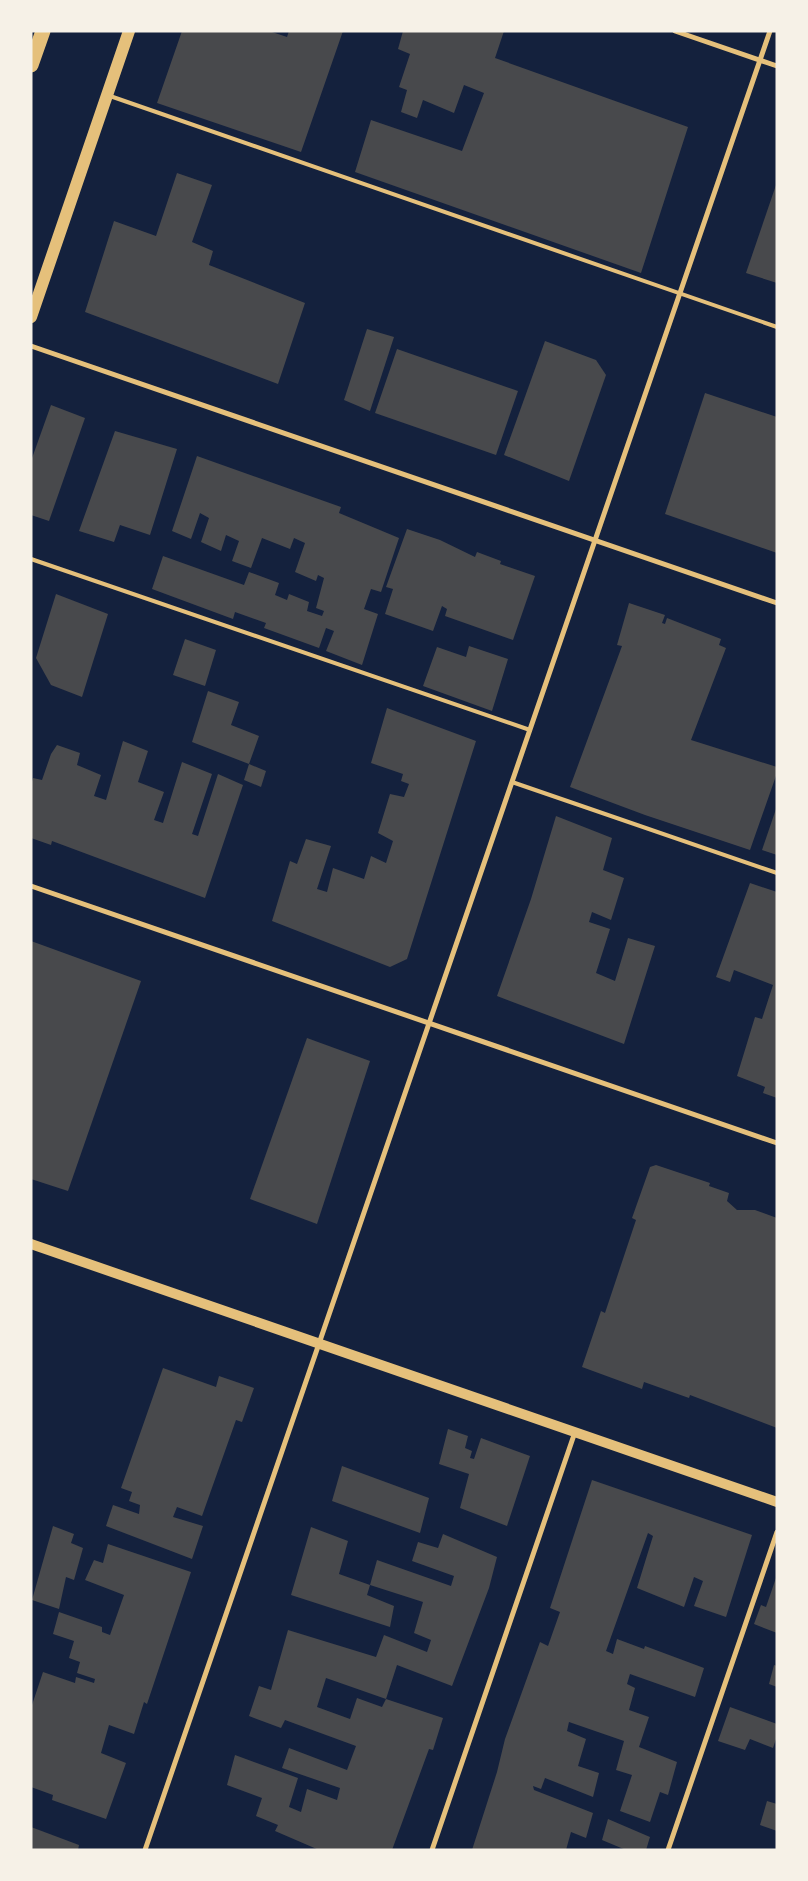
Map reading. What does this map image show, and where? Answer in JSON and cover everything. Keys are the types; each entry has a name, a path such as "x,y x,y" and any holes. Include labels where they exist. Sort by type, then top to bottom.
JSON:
{"highway":[{"path":"31,65 43,31"}],"main road":[{"path":"31,317 129,31"},
{"path":"31,1244 777,1502"}],"street":[{"path":"675,31 777,66"},
{"path":"145,1850 770,31"},
{"path":"31,346 777,603"},
{"path":"31,886 777,1143"},
{"path":"432,1850 575,1432"},
{"path":"668,1850 777,1532"}],"lane":[{"path":"107,95 777,327"},
{"path":"31,559 530,730"},
{"path":"512,782 777,873"}],"building":[{"path":"182,31 269,31 287,37 289,31 343,31 301,152 157,103"},
{"path":"403,31 504,31 495,58 688,127 641,273 355,172 371,120 462,151 484,93 464,85 454,113 423,100 417,118 401,112 407,90 399,87 410,54 398,49"},
{"path":"177,173 212,185 192,242 213,251 209,265 305,303 278,384 85,312 114,221 156,236"},
{"path":"777,186 777,283 746,273"},
{"path":"367,329 394,337 370,411 344,400"},
{"path":"545,341 596,360 606,375 569,481 504,455"},
{"path":"397,349 518,391 496,455 375,413"},
{"path":"705,393 777,417 777,553 665,514"},
{"path":"51,405 85,418 49,521 31,515 31,461"},
{"path":"115,431 177,449 150,535 120,525 114,542 79,531"},
{"path":"197,456 341,507 339,513 399,538 381,592 371,589 364,609 378,614 362,665 326,651 334,631 326,628 319,648 264,628 266,623 235,612 233,619 152,589 163,556 244,585 249,572 279,583 275,595 287,600 289,594 309,602 307,611 322,616 324,611 316,608 324,578 318,575 316,581 295,572 305,543 294,538 290,549 262,538 251,568 232,561 239,541 226,535 221,551 201,542 209,518 200,513 191,539 172,531"},
{"path":"407,529 440,540 475,557 477,552 501,561 500,564 535,576 513,640 445,616 447,609 442,606 433,631 385,614 393,589 386,587"},
{"path":"56,594 108,614 82,697 51,685 36,658"},
{"path":"629,603 665,615 662,623 665,624 667,618 721,639 719,645 726,648 691,740 777,767 777,773 750,850 645,815 570,787 622,646 617,645"},
{"path":"185,639 216,650 205,686 173,675"},
{"path":"469,646 508,659 492,711 423,686 437,647 466,657"},
{"path":"208,691 239,702 231,725 259,736 249,764 192,742"},
{"path":"387,708 476,741 407,959 390,967 272,921 290,861 297,864 306,839 331,846 317,889 327,892 333,868 364,879 371,856 386,863 393,841 378,833 390,794 404,797 409,784 401,781 403,774 371,763"},
{"path":"123,741 148,751 138,782 164,792 154,820 163,823 182,762 212,774 192,834 198,836 218,774 243,785 205,898 52,841 51,845 31,838 31,785 33,778 42,780 51,754 57,745 80,753 77,765 101,775 94,796 106,800"},
{"path":"249,764 266,771 261,787 244,780"},
{"path":"777,809 777,855 762,850"},
{"path":"556,816 612,838 603,870 624,878 611,920 592,912 589,922 610,929 596,973 615,981 628,938 655,946 624,1044 497,996 531,899"},
{"path":"750,883 777,892 777,1098 763,1093 765,1087 737,1076 755,1017 762,1019 773,985 734,970 730,982 716,977"},
{"path":"31,941 141,981 68,1191 31,1179"},
{"path":"307,1038 370,1061 317,1224 250,1199"},
{"path":"656,1165 710,1183 709,1186 729,1193 727,1201 737,1210 755,1210 777,1218 777,1428 690,1395 689,1398 644,1382 642,1389 582,1367 601,1311 605,1313 636,1220 632,1218 650,1167"},
{"path":"163,1368 216,1387 219,1376 254,1388 242,1422 236,1420 202,1516 177,1507 173,1517 203,1526 192,1559 106,1526 113,1505 139,1514 140,1505 129,1501 132,1492 121,1488"},
{"path":"448,1429 468,1436 465,1448 472,1451 470,1458 474,1459 481,1438 530,1456 507,1526 460,1508 469,1474 439,1464"},
{"path":"342,1466 429,1498 420,1533 332,1501"},
{"path":"592,1480 752,1535 726,1617 694,1606 703,1581 694,1577 684,1607 637,1588 653,1536 648,1533 606,1651 613,1654 617,1639 644,1649 645,1646 704,1668 695,1697 630,1674 627,1684 635,1688 629,1710 649,1717 639,1747 677,1762 668,1795 660,1792 650,1822 620,1811 632,1775 616,1770 624,1741 569,1722 567,1731 586,1739 578,1766 599,1773 593,1797 545,1778 541,1789 533,1786 534,1790 593,1813 586,1838 571,1832 566,1850 472,1850 497,1772 505,1739 540,1642 548,1646 560,1612 550,1608"},
{"path":"53,1526 74,1534 71,1543 83,1548 74,1580 66,1577 59,1609 32,1600"},
{"path":"311,1527 348,1541 339,1574 370,1585 367,1595 394,1606 390,1627 291,1595"},
{"path":"443,1534 497,1557 489,1588 452,1686 397,1665 386,1699 443,1718 433,1750 429,1749 392,1850 319,1850 275,1831 278,1825 256,1816 262,1798 227,1785 235,1755 298,1778 289,1807 301,1812 307,1789 337,1800 340,1788 282,1768 289,1748 347,1770 356,1746 285,1720 281,1728 249,1716 259,1686 271,1690 288,1630 376,1657 384,1635 427,1652 431,1640 414,1633 423,1602 370,1585 377,1560 451,1586 454,1576 412,1561 418,1542 438,1548","holes":["326,1678 386,1699 382,1707 357,1698 350,1719 317,1707"]},
{"path":"108,1544 191,1572 147,1704 144,1702 134,1734 109,1725 101,1753 126,1763 106,1819 52,1800 53,1795 31,1787 31,1708 43,1672 75,1683 76,1677 94,1683 95,1679 77,1673 80,1662 69,1658 74,1641 53,1634 59,1612 102,1627 102,1632 110,1635 124,1595 85,1580 94,1560 103,1563"},
{"path":"777,1575 777,1633 754,1624 761,1605 766,1607"},
{"path":"774,1665 777,1666 777,1687 769,1684"},
{"path":"730,1707 777,1724 777,1736 773,1748 750,1739 745,1750 718,1741"},
{"path":"767,1801 777,1804 777,1831 760,1825"},
{"path":"608,1819 650,1837 646,1850 626,1850 602,1840"},
{"path":"31,1827 79,1845 78,1850 31,1850"}]}
